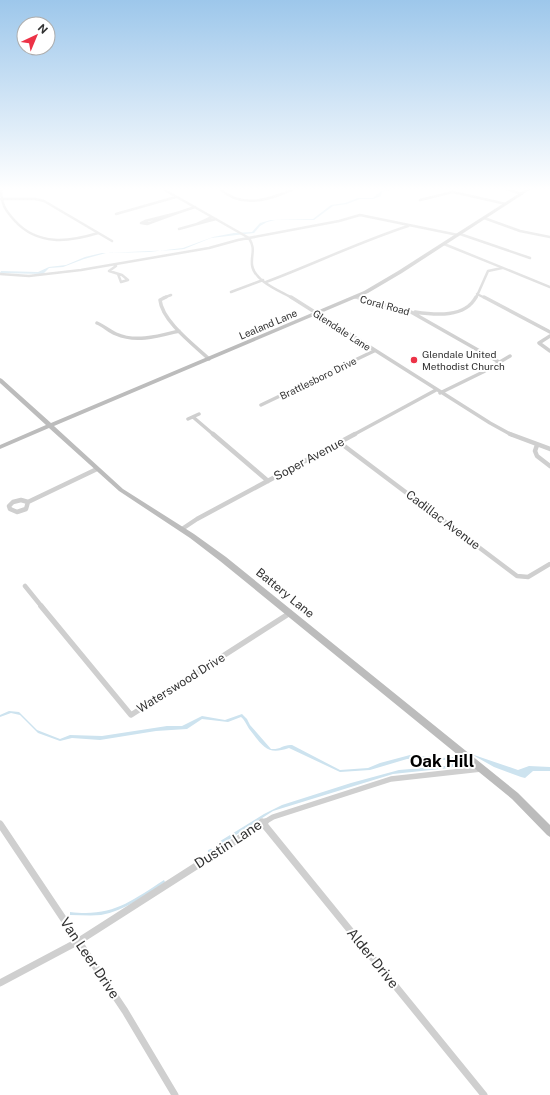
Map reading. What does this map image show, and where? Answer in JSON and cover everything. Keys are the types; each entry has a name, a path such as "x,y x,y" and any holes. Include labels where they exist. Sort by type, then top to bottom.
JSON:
{"street":[{"path":"47,240 65,240"},
{"path":"0,274 20,276 46,275 205,249 241,240"},
{"name":"Glendale Lane","path":"250,240 254,247 252,266 256,274 264,281 438,392 498,428 550,450"},
{"path":"231,292 312,265 365,240"},
{"name":"Lealand Lane","path":"0,447 354,297 391,278 450,240"},
{"path":"477,240 530,258"},
{"path":"444,244 550,287"},
{"path":"411,312 438,314 467,307 477,294 488,271 487,264 483,260"},
{"path":"116,264 109,271 118,274"},
{"path":"488,271 502,268"},
{"path":"477,294 550,332"},
{"path":"171,295 161,299 159,305 179,331 209,359"},
{"name":"Coral Road","path":"354,297 411,312 499,362"},
{"path":"432,323 432,318 438,314"},
{"path":"97,323 115,333 130,338 146,338 179,331"},
{"path":"550,336 540,341 540,344 550,351"},
{"name":"Brattlesboro Drive","path":"261,404 374,351"},
{"name":"Soper Avenue","path":"182,529 339,442 510,356"},
{"name":"Battery Lane","path":"0,380 131,499 182,529 223,559 482,769 527,807 550,832"},
{"path":"188,419 199,414"},
{"path":"193,417 268,481"},
{"name":"Cadillac Avenue","path":"339,442 517,576 528,578 550,564"},
{"path":"537,445 535,452 536,455 550,466"},
{"path":"28,502 97,469"},
{"name":"Waterswood Drive","path":"25,586 131,715 290,614"},
{"name":"Dustin Lane","path":"0,983 79,941 262,822 305,805 391,780 482,769"},
{"name":"Alder Drive","path":"262,822 484,1095"},
{"name":"Van Leer Drive","path":"0,824 152,1053 176,1095"}],"water":[{"path":"206,240 184,249 161,251 183,248"},
{"path":"161,251 149,252 110,253"},
{"path":"106,253 63,267 49,268 43,274 0,273 1,271 38,272 49,267 66,265 85,257"},
{"path":"9,711 19,712 37,730 60,739 70,735 102,736 167,726 182,726 202,716 225,720 242,714 271,749 292,745 340,770 368,768 380,763 410,755 447,758 458,756 465,761 450,768 393,774 273,811 219,846 217,843 264,814 282,805 351,783 399,770 445,766 454,761 428,758 407,759 370,770 340,772 289,748 276,751 267,748 259,741 241,717 228,722 202,719 187,729 156,731 100,740 72,738 60,741 38,733 20,715 11,713 0,717 0,715"},
{"path":"471,754 518,770 529,766 550,767 550,771 533,771 525,778 494,767"},
{"path":"164,880 165,882 134,902 110,913 101,915 70,915 70,912 98,912 120,906 141,895"}],"place":[{"name":"Glendale United Methodist Church","path":"414,360"}],"district":[{"name":"Oak Hill","path":"442,761"}]}
